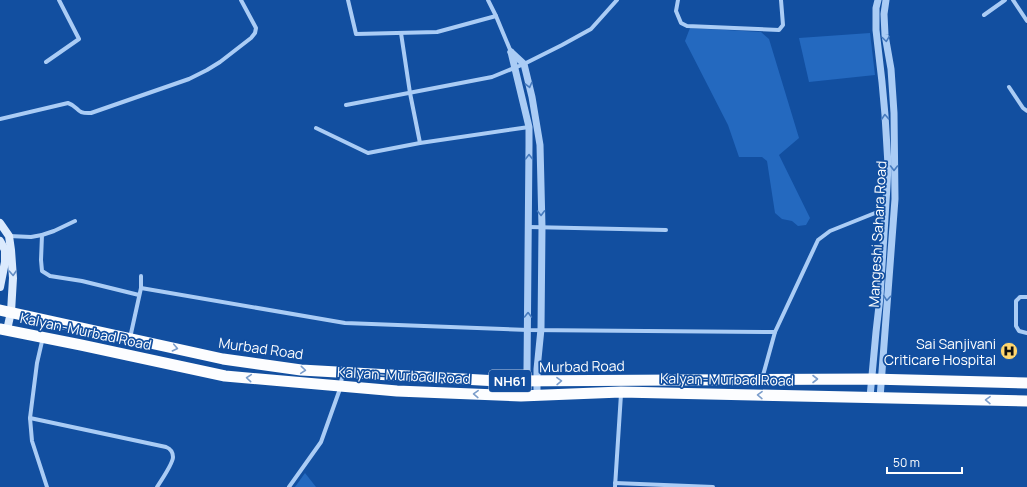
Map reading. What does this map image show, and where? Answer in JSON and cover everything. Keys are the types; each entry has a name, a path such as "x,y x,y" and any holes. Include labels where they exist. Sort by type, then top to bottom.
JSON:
{"highway":[{"name":"Murbad Road","path":"5,311 223,359 301,370 498,381 876,379 1027,383"},
{"name":"Kalyan-Murbad Road","path":"4,329 225,376 397,391 525,396 621,392 1027,401"}],"main road":[{"path":"0,223 9,236 12,250 13,278 5,311 4,329"},
{"path":"0,241 5,250 5,262 0,287"}],"street":[{"path":"46,62 79,39 59,0"},
{"path":"0,119 68,104 72,104 80,112 91,113 189,79 220,62 255,33 256,28 242,0"},
{"path":"348,0 356,34 437,32 496,16"},
{"path":"488,0 511,52 529,127 528,330 532,381 537,395"},
{"path":"346,105 492,77 524,64 562,45 591,28 617,0"},
{"path":"678,0 676,11 681,23 687,26 778,30 782,25 781,0"},
{"name":"Mangeshi Sahara Road","path":"875,398 888,165 882,82 876,30 876,8 878,0"},
{"name":"Mangeshi Sahara Road","path":"876,379 895,199 894,106 891,69 885,35 884,14 886,0"},
{"path":"984,15 1005,0"},
{"path":"1013,0 1027,21"},
{"path":"401,33 410,93 420,144"},
{"path":"511,52 524,64 538,126 540,145 542,227 541,329 532,381 525,396"},
{"path":"1009,87 1023,108 1027,111"},
{"path":"316,128 368,153 538,126"},
{"path":"762,380 775,332 818,240 830,231 885,209"},
{"path":"9,236 31,237 42,235 75,221"},
{"path":"529,227 666,230"},
{"path":"42,235 42,271 50,276 82,281 139,295"},
{"path":"130,338 139,295 141,276"},
{"path":"140,288 345,323 528,330 775,332"},
{"path":"1027,297 1020,297 1016,301 1016,326 1019,331 1027,333"},
{"path":"43,337 37,363 30,418 32,441 47,487"},
{"path":"289,487 321,442 341,386 342,372"},
{"path":"622,380 615,485 713,487"},
{"path":"30,418 170,449 173,460 157,487"}],"shaded area":[{"path":"690,28 761,32 769,39 799,138 779,155 810,218 806,225 798,226 792,221 782,219 775,213 767,161 762,157 739,157 728,125 685,41"},
{"path":"870,33 875,75 809,82 799,38"},
{"path":"305,473 316,487 295,487"}],"place":[{"name":"Sai Sanjivani Criticare Hospital","path":"1009,351"}]}
